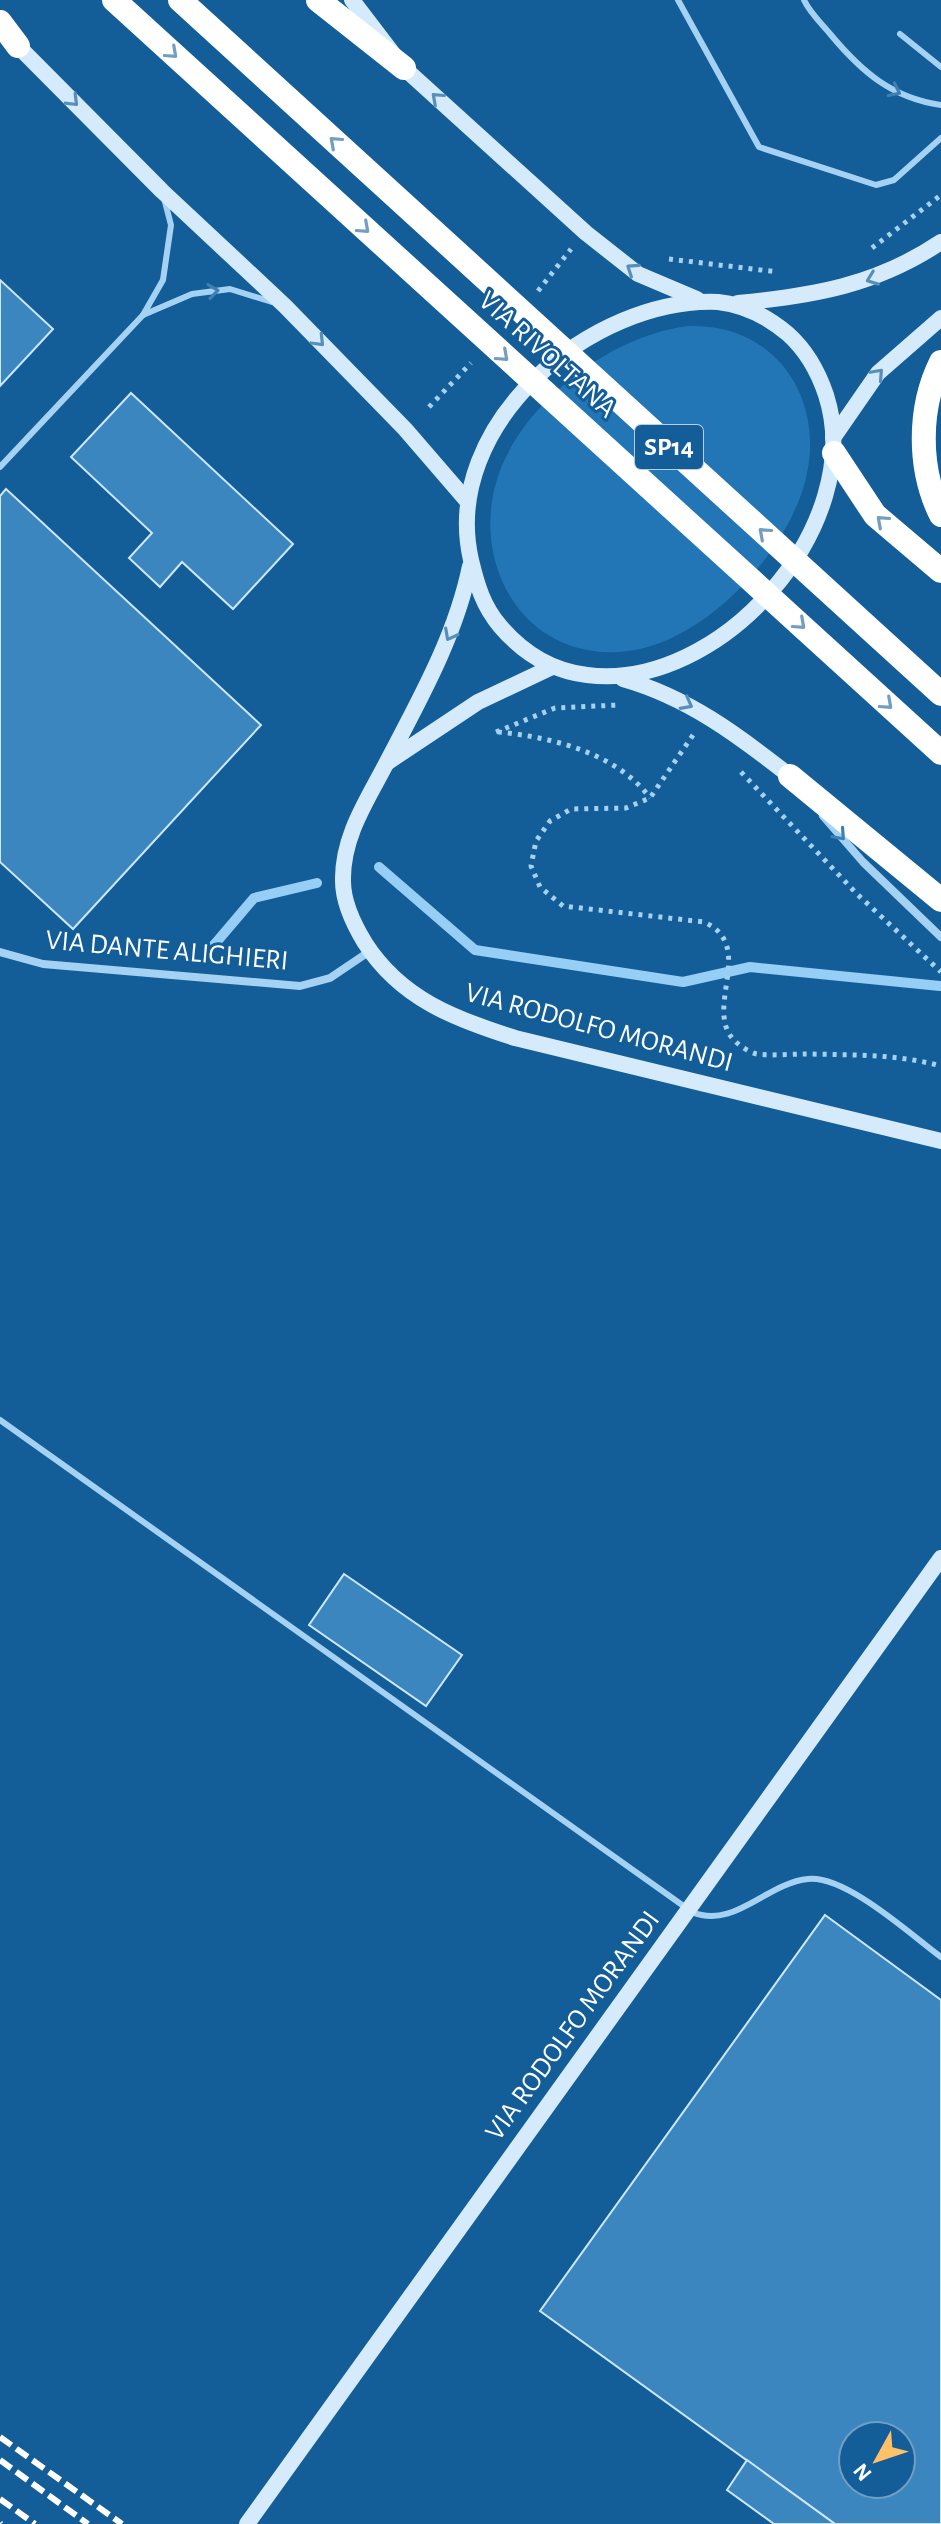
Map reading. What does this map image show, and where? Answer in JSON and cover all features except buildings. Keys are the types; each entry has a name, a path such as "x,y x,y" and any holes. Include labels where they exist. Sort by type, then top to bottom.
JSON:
{"highway":[{"name":"VIA RIVOLTANA","path":"114,0 941,753"},
{"name":"VIA RIVOLTANA","path":"180,0 941,694"},
{"path":"318,0 404,68"},
{"path":"0,25 18,46"},
{"path":"941,362 926,410 924,450 941,515"},
{"path":"834,446 875,515 941,571"},
{"path":"790,776 941,900"}],"main road":[{"path":"352,0 404,68 622,263 660,285 703,301"},
{"path":"18,46 162,191 285,306 405,429 468,502"},
{"path":"941,242 910,262 851,287 820,295 733,304 703,301 672,303 628,316 550,367 507,411 490,435 477,464 468,502 472,561 478,588 495,620 523,649 552,667 584,675 614,677 659,670 687,659 713,642 759,603 806,540 821,513 834,446 878,373 941,318"},
{"path":"733,304 770,321 805,352 825,393 834,446"},
{"name":"VIA RODOLFO MORANDI","path":"472,561 453,632 352,831 343,881 356,928 370,951 415,997 455,1020 515,1038 941,1141"},
{"name":"VIA RODOLFO MORANDI","path":"387,762 478,702 552,667"},
{"path":"614,677 663,692 708,716 790,776"},
{"name":"VIA RODOLFO MORANDI","path":"247,2524 941,1558"}],"street":[{"path":"790,776 863,862 941,937"},
{"name":"VIA DANTE ALIGHIERI","path":"0,952 43,964 300,986 330,978 370,951"}],"lane":[{"path":"678,0 759,147 876,185 894,180 941,138"},
{"path":"804,0 855,63 884,86 915,101 941,105"},
{"path":"900,34 941,67"},
{"path":"0,467 143,315 163,280 171,225 162,191"},
{"path":"143,315 192,294 230,289 285,306"},
{"path":"0,1420 692,1912 717,1918 808,1879 833,1883 868,1903 941,1957"}],"path":[{"path":"867,251 894,234 941,195"},
{"path":"537,292 575,244"},
{"path":"663,258 782,272"},
{"path":"429,407 471,363"},
{"path":"628,706 581,704 555,708 496,732 548,738 581,751 640,784 650,798"},
{"path":"685,726 707,743"},
{"path":"695,732 650,798 626,808 571,809 550,821 536,841 531,866 540,887 563,906 704,922 720,929 728,945 725,1019 734,1041 755,1054 861,1055 917,1060 941,1066"},
{"path":"730,763 857,894 941,972"}],"shaded area":[{"path":"689,326 720,328 747,338 770,352 788,372 801,396 808,423 810,452 805,482 795,511 779,540 734,594 708,616 679,634 649,647 619,652 582,649 551,637 526,617 507,591 495,560 490,527 494,493 505,459 537,412 582,371 634,341"}],"waterway":[{"path":"379,867 475,950 683,982 750,967 940,986"},
{"path":"208,952 254,898 317,883"}],"railway":[{"path":"0,2437 122,2524"},
{"path":"0,2460 88,2524"},
{"path":"0,2499 35,2524"}]}
